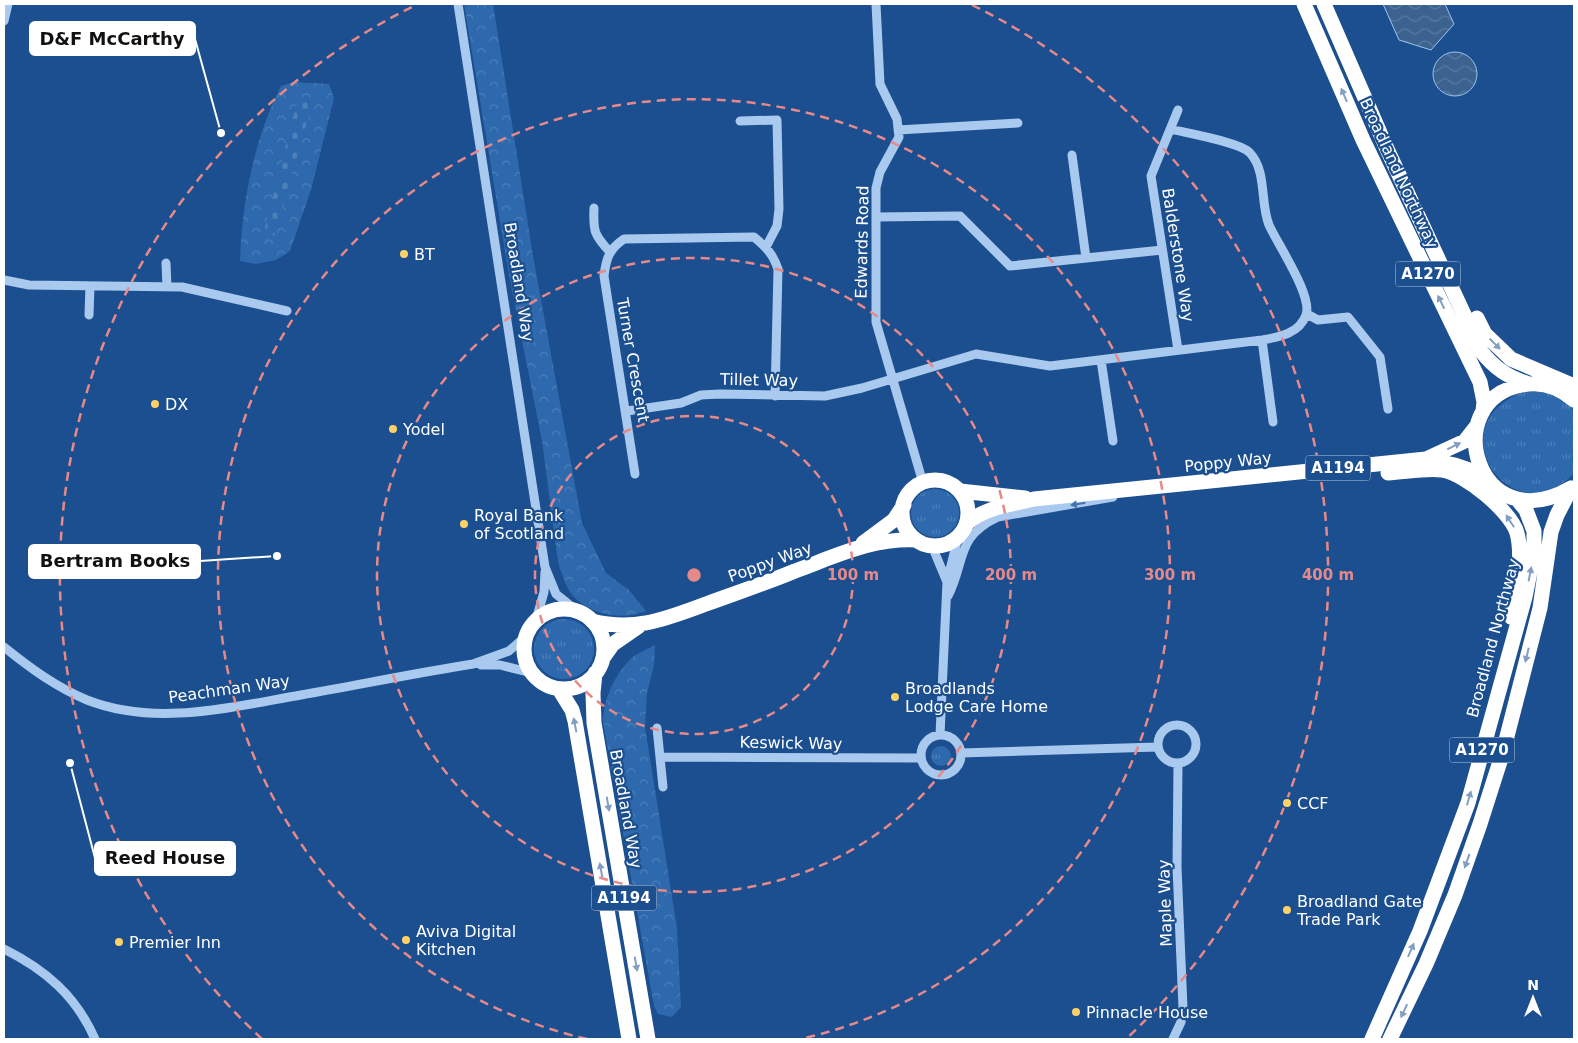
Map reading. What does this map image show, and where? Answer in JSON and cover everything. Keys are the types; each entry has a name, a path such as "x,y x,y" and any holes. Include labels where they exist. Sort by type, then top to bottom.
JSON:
{"highway":[{"name":"Broadland Northway","path":"1304,4 1363,140 1480,382 1484,402 1483,411"},
{"name":"Broadland Northway","path":"1324,4 1387,149 1482,351 1492,365 1507,376 1529,384"},
{"path":"1387,149 1399,166 1485,334 1511,359 1564,380 1574,386"},
{"path":"1573,487 1555,498 1536,502 1517,499 1493,486 1484,475 1476,451 1477,426 1483,411 1503,392 1529,384 1548,385 1565,392 1574,400"},
{"name":"Poppy Way","path":"1426,459 1465,441 1477,426"},
{"name":"Poppy Way","path":"967,522 976,515 992,509 1034,499 1426,459 1455,465 1484,475"},
{"path":"1250,477 1304,480 1443,470 1468,482 1494,503 1511,520 1519,546 1515,590 1499,689"},
{"path":"943,482 960,492 967,506 967,522 958,537 941,546 932,546 916,540 904,524 904,504 914,488 923,483 943,482"},
{"name":"Broadland Northway","path":"1390,1039 1426,964 1455,895 1480,824 1503,752 1540,608 1551,532 1557,515 1573,487"},
{"name":"Poppy Way","path":"960,492 1034,499"},
{"name":"Broadland Northway","path":"1372,1039 1444,869 1468,803 1525,597 1534,552 1534,531 1530,520 1517,499"},
{"name":"Poppy Way","path":"855,548 894,520 904,504"},
{"path":"1540,608 1562,532 1574,505"},
{"name":"Poppy Way","path":"592,621 611,626 639,626 670,617 855,548 892,539 916,540"},
{"path":"557,610 577,611 592,621 603,640 603,658 596,673 578,686 559,688 544,683 532,673 524,655 526,636 536,620 547,613 557,610"},
{"name":"Poppy Way","path":"603,658 613,644 639,626"},
{"name":"Broadland Way","path":"596,673 593,693 594,723 648,1039"},
{"name":"A1194","path":"559,688 572,710 575,722 629,1039"},
{"path":"1365,1039 1391,995"}],"street":[{"path":"4,21 8,4"},
{"name":"Broadland Way","path":"458,4 545,567 544,592 536,620"},
{"path":"876,4 880,84 890,101 897,119 898,130 1018,123"},
{"name":"Balderstone Way","path":"1178,110 1151,176 1178,350"},
{"path":"740,121 776,120 779,209 777,226 766,246"},
{"path":"1170,129 1235,145 1248,151 1256,162 1268,222 1301,285 1307,314 1318,320 1348,317 1380,358 1388,410"},
{"name":"Edwards Road","path":"898,130 899,137 878,180 876,322 923,483"},
{"path":"1072,155 1086,258"},
{"path":"594,208 593,227 596,237 610,252 613,246 624,239 754,237 766,246 774,255 778,268 775,396"},
{"path":"876,216 960,216 1010,266 1162,250"},
{"name":"Turner Crescent","path":"610,252 606,258 604,276 636,474"},
{"path":"166,263 168,286"},
{"path":"4,280 29,285 168,286 200,290 287,311"},
{"path":"89,315 90,286"},
{"name":"Tillet Way","path":"627,411 681,403 701,395 825,396 976,354 1050,366 1262,340 1285,335 1300,326 1307,314"},
{"path":"1262,340 1273,422"},
{"path":"1101,360 1113,441"},
{"path":"948,596 955,582 964,548 972,534 986,523 998,517 1090,502 1160,486"},
{"path":"940,735 948,596 947,582 958,537"},
{"path":"932,546 947,582"},
{"name":"Broadland Way","path":"545,567 556,594 577,611"},
{"name":"Peachman Way","path":"4,647 56,686 88,700 130,711 171,714 242,705 473,664 509,651 526,636"},
{"name":"Peachman Way","path":"473,664 500,665 532,673"},
{"path":"1180,725 1191,731 1194,736 1196,749 1189,759 1178,764 1164,759 1157,747 1161,733 1169,726 1180,725"},
{"path":"657,728 664,787"},
{"path":"940,735 956,741 961,753 961,760 954,771 940,776 928,770 921,758 926,741 940,735"},
{"path":"961,753 1157,747"},
{"name":"Keswick Way","path":"661,758 921,758"},
{"name":"Maple Way","path":"1173,1039 1183,1008 1178,867 1178,764"},
{"path":"4,950 30,962 55,981 73,1000 86,1019 96,1039"}],"green space":[{"path":"464,4 493,4 533,256 582,523 606,573 629,590 646,611 637,614 620,616 601,613 577,600 573,597 565,582 558,562 542,441 509,275"},
{"path":"294,82 329,84 334,98 311,190 290,251 276,260 256,264 240,261 243,216 251,171 263,127 281,86"},
{"path":"298,98 313,101 274,236 264,232"},
{"path":"1526,391 1540,392 1559,397 1570,405 1574,411 1574,473 1551,490 1528,493 1507,485 1492,469 1484,449 1485,427 1499,406"},
{"path":"935,489 944,491 952,496 957,504 959,513 957,522 952,530 944,535 935,537 926,535 918,530 913,522 911,513 913,504 918,496 926,491"},
{"path":"564,619 576,621 589,632 594,649 592,661 581,674 564,679 552,677 539,666 534,649 536,637 547,624"},
{"path":"655,645 654,665 647,693 645,727 677,928 681,1007 672,1017 658,1014 654,1006 603,722 605,704 616,677 634,656"},
{"path":"941,746 948,749 951,756 948,763 941,766 934,763 931,756 934,749"}],"water":[{"path":"1383,4 1445,4 1454,24 1431,50 1399,40"},
{"path":"1455,52 1467,56 1473,62 1477,74 1473,86 1467,92 1455,96 1443,92 1437,86 1433,74 1437,62 1443,56"}],"place":[{"name":"D&F McCarthy","path":"221,133"},
{"name":"BT","path":"404,254"},
{"name":"DX","path":"155,404"},
{"name":"Yodel","path":"393,429"},
{"name":"Royal Bank of Scotland","path":"464,524"},
{"name":"Bertram Books","path":"277,556"},
{"name":"Broadlands Lodge Care Home","path":"895,697"},
{"name":"Reed House","path":"70,763"},
{"name":"CCF","path":"1287,803"},
{"name":"Broadland Gate Trade Park","path":"1287,910"},
{"name":"Aviva Digital Kitchen","path":"406,940"},
{"name":"Premier Inn","path":"119,942"},
{"name":"Pinnacle House","path":"1076,1012"}]}
